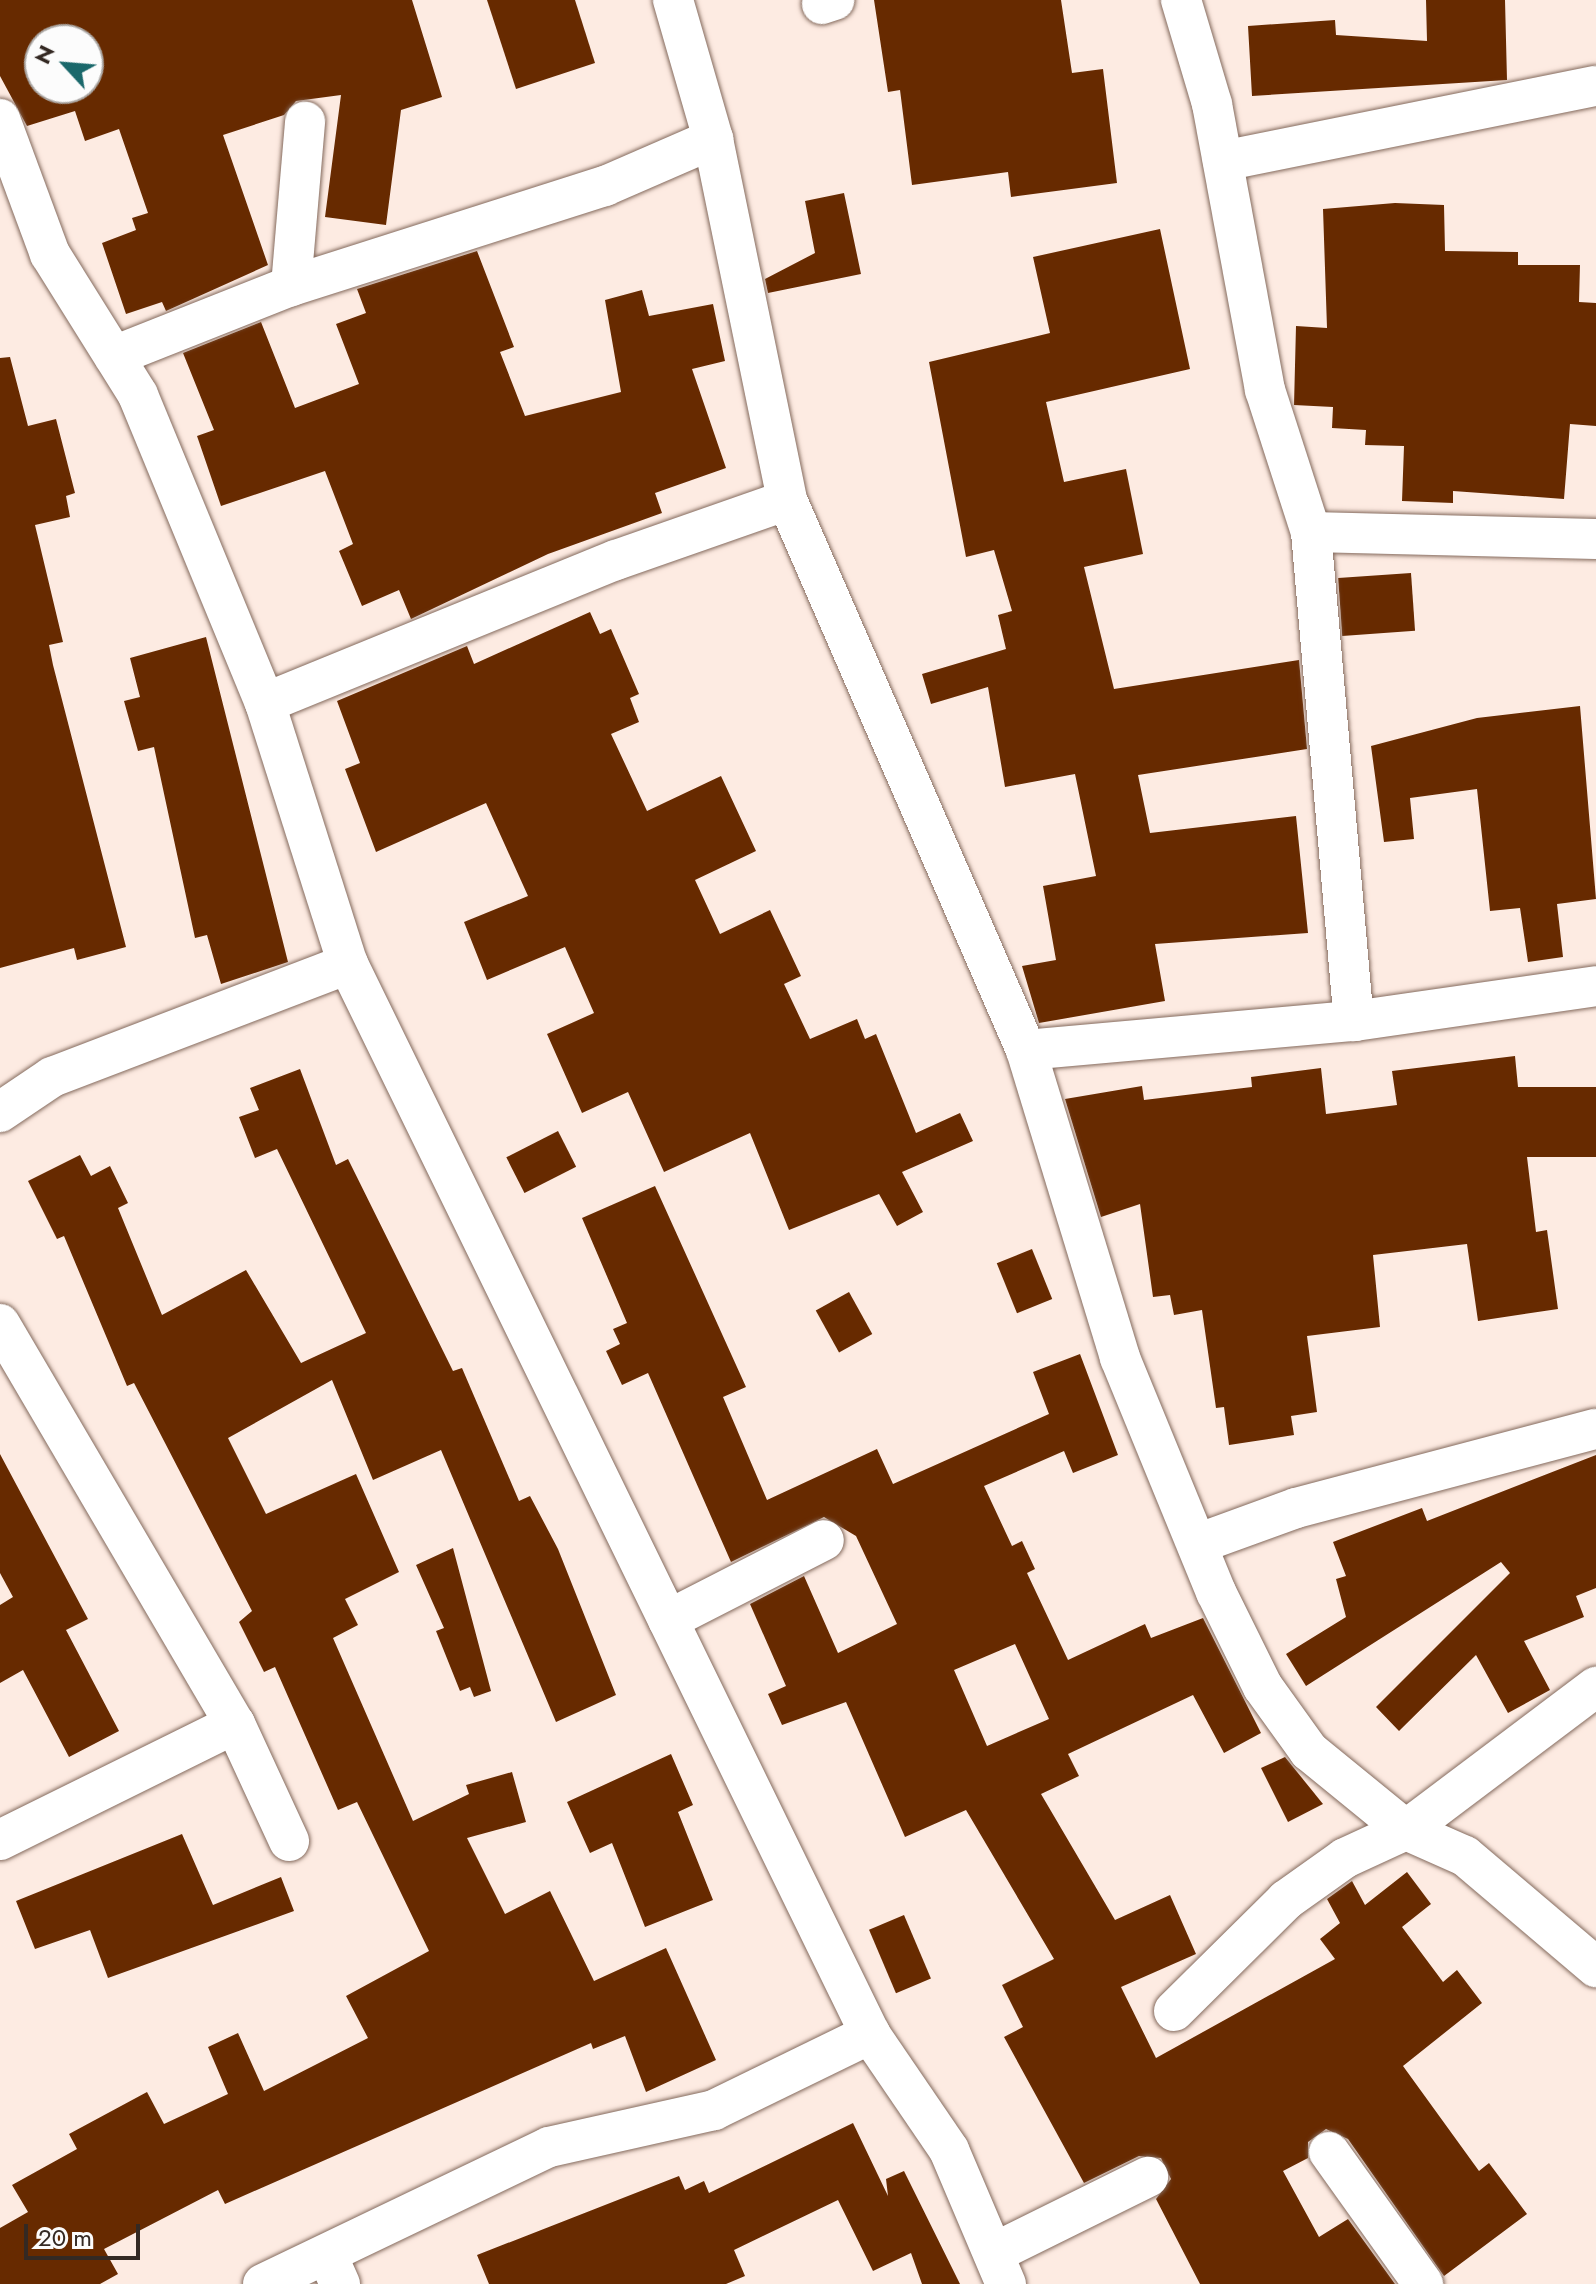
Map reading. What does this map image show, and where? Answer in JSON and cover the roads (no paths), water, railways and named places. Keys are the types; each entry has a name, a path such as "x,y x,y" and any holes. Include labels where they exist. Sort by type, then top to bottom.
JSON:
{"street":[{"path":"673,0 713,139 787,500 1026,1050 1120,1358 1197,1544 1263,1687 1309,1751 1406,1830 1465,1856 1596,1967"},
{"path":"1181,0 1223,161 1265,390 1311,532 1354,1021"},
{"path":"1223,161 1596,86"},
{"path":"0,119 50,254 138,395 265,703 348,964 870,2034 949,2150 1000,2268 1148,2177"},
{"path":"291,286 305,122"},
{"path":"114,356 291,286 605,186 713,139"},
{"path":"265,703 616,560 787,500"},
{"path":"1311,532 1596,539"},
{"path":"0,1112 52,1077 348,964"},
{"path":"1026,1050 1354,1021 1596,986"},
{"path":"0,1324 235,1724 289,1841"},
{"path":"1197,1544 1296,1508 1596,1429"},
{"path":"668,1620 824,1540"},
{"path":"1174,2011 1286,1900 1345,1858 1406,1830 1596,1687"},
{"path":"0,1840 235,1724"},
{"path":"263,2284 334,2269 549,2147 714,2110 870,2034"},
{"path":"1329,2152 1423,2284"}]}
